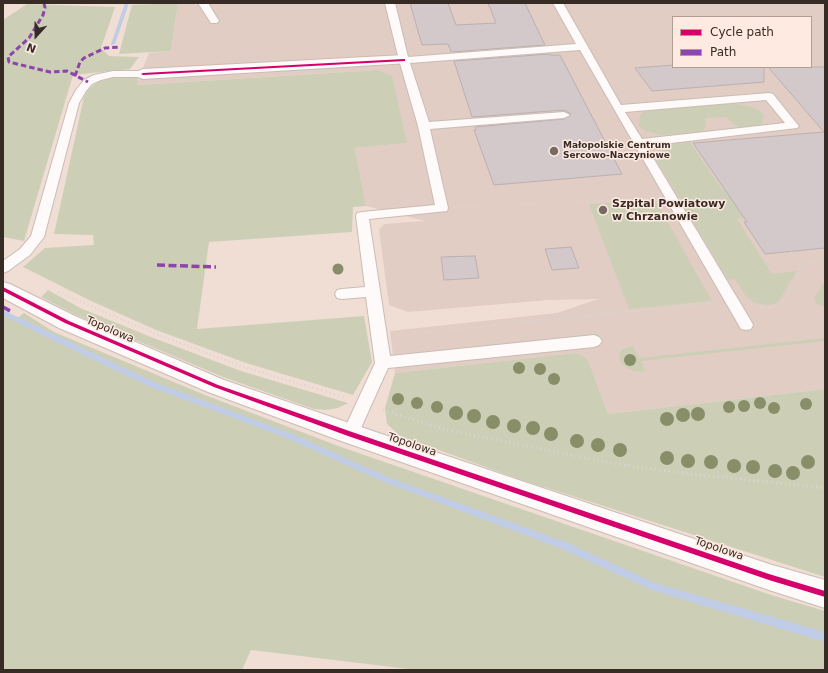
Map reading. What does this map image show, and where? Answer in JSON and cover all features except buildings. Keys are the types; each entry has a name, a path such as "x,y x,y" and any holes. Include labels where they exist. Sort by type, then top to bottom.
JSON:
{"street":[{"path":"143,74 404,60"},
{"name":"Topolowa","path":"3,289 67,322 216,386 350,434 769,577 825,594"}],"lane":[{"path":"203,3 214,22"},
{"path":"350,434 383,364 362,216 442,208 424,126 404,60 390,3"},
{"path":"558,3 618,109 746,325"},
{"path":"404,60 583,47"},
{"path":"3,268 25,252 37,237 74,103 81,90 88,82 98,77 113,74 143,74"},
{"path":"618,109 769,96 793,126 639,143"},
{"path":"424,126 564,115"},
{"path":"716,120 726,133"},
{"path":"342,294 372,292"},
{"path":"383,364 594,341"}],"path":[{"path":"574,30 602,3"},
{"path":"636,3 646,3"},
{"path":"442,208 658,199"},
{"path":"791,252 802,268"},
{"path":"755,305 766,308 777,306 784,302 802,268 809,264 825,261"},
{"path":"52,289 154,333 243,367 442,429 616,464 701,476 825,488"},
{"path":"379,337 717,302"},
{"path":"716,328 710,318 719,314 720,310"}],"shaded area":[{"name":"Szpital Powiatowy w Chrzanowie","path":"178,3 825,3 825,389 608,414 589,362 575,353 395,373 390,331 557,313 598,299 549,300 408,312 389,305 379,230 384,224 425,221 366,206 355,148 406,143 378,70 136,85 149,53 171,51"}],"green space":[{"path":"178,3 171,51 119,54 132,5"},
{"path":"27,4 115,7 101,48 109,56 139,57 130,69 73,75 24,241 3,237 3,20"},
{"path":"378,70 392,76 407,143 355,148 366,206 353,207 352,232 209,242 197,329 364,316 372,362 353,395 246,363 156,330 89,300 23,267 45,248 94,245 93,235 54,234 84,97 89,89 98,82 112,78 138,77 137,85"},
{"path":"732,103 753,107 760,111 764,115 762,124 749,128 742,128 735,125 726,117 705,118 706,127 702,132 662,135 645,131 639,126 640,115 645,111"},
{"path":"689,141 722,189 825,180 825,210 737,219 772,274 797,271 779,301 774,304 766,305 755,303 745,295 735,279 728,280 657,161 659,150 668,145"},
{"path":"656,201 712,301 629,309 589,204"},
{"path":"825,281 825,307 817,304 814,298"},
{"path":"48,290 80,308 241,371 348,403 338,408 325,410 314,409 223,377 74,314 41,297"},
{"path":"24,313 54,332 205,395 341,447 771,595 825,611 825,670 417,670 251,650 242,670 3,670 3,314 15,320"},
{"path":"825,338 825,341 641,361 645,372 634,371 627,368 621,363 619,357 620,352 624,348 633,346 639,358"},
{"path":"575,353 583,356 589,362 608,414 825,389 825,577 516,478 400,436 387,424 385,408 395,373"}],"waterway":[{"path":"113,44 127,3"},
{"path":"3,312 151,384 292,437 387,480 565,546 654,587 825,637"}],"marked path":[{"path":"44,3 45,8 43,15 29,38 8,57 9,62 50,72 67,71 88,82"},
{"path":"75,76 80,62 84,58 105,48 120,47"},
{"path":"157,265 216,267"},
{"path":"3,307 12,312"}],"cycle path":[{"path":"143,74 404,60"},
{"path":"3,289 67,322 216,386 350,434 769,577 825,594"}],"place":[{"name":"Małopolskie Centrum Sercowo-Naczyniowe","path":"554,151"},
{"name":"Szpital Powiatowy w Chrzanowie","path":"603,210"}]}
